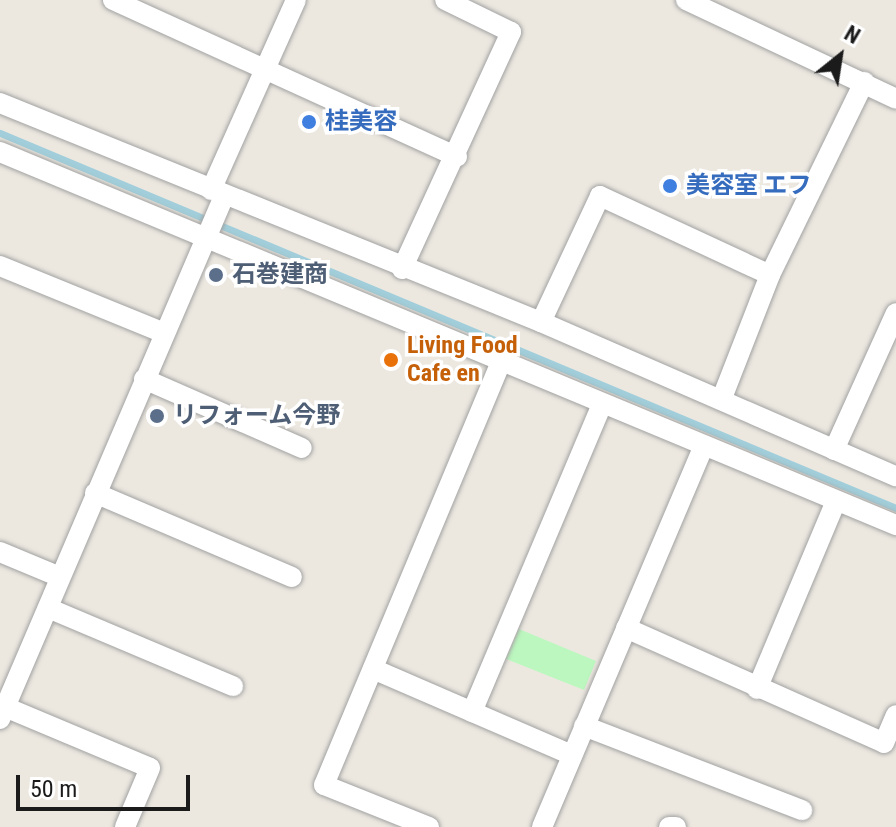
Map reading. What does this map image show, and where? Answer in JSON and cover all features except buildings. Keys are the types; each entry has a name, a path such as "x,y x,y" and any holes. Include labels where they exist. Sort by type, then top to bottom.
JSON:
{"street":[{"path":"113,0 457,157"},
{"path":"125,827 150,768 4,699 48,608 208,233 265,67 296,0"},
{"path":"402,269 457,157 511,32 445,0"},
{"path":"686,0 896,99"},
{"path":"722,398 770,275 864,82"},
{"path":"0,103 218,198 541,322 896,476"},
{"path":"0,152 208,233 500,364 896,525"},
{"path":"541,322 600,196 770,275"},
{"path":"0,266 164,333"},
{"path":"834,450 896,313"},
{"path":"429,827 324,785 500,364"},
{"path":"144,379 302,448"},
{"path":"472,712 602,404"},
{"path":"542,827 703,447"},
{"path":"95,493 292,577"},
{"path":"757,689 836,501"},
{"path":"0,552 60,577"},
{"path":"48,608 233,686"},
{"path":"626,628 884,743 896,715"},
{"path":"373,669 572,755"},
{"path":"584,726 802,810"},
{"path":"669,827 676,827"}],"green space":[{"path":"519,629 596,661 584,690 506,659"}],"waterway":[{"path":"0,133 896,508"}],"place":[{"name":"桂美容","path":"309,122"},
{"name":"美容室 エフ","path":"670,186"},
{"name":"石巻建商","path":"216,275"},
{"name":"Living Food Cafe en","path":"391,360"},
{"name":"リフォーム今野","path":"157,416"}]}
